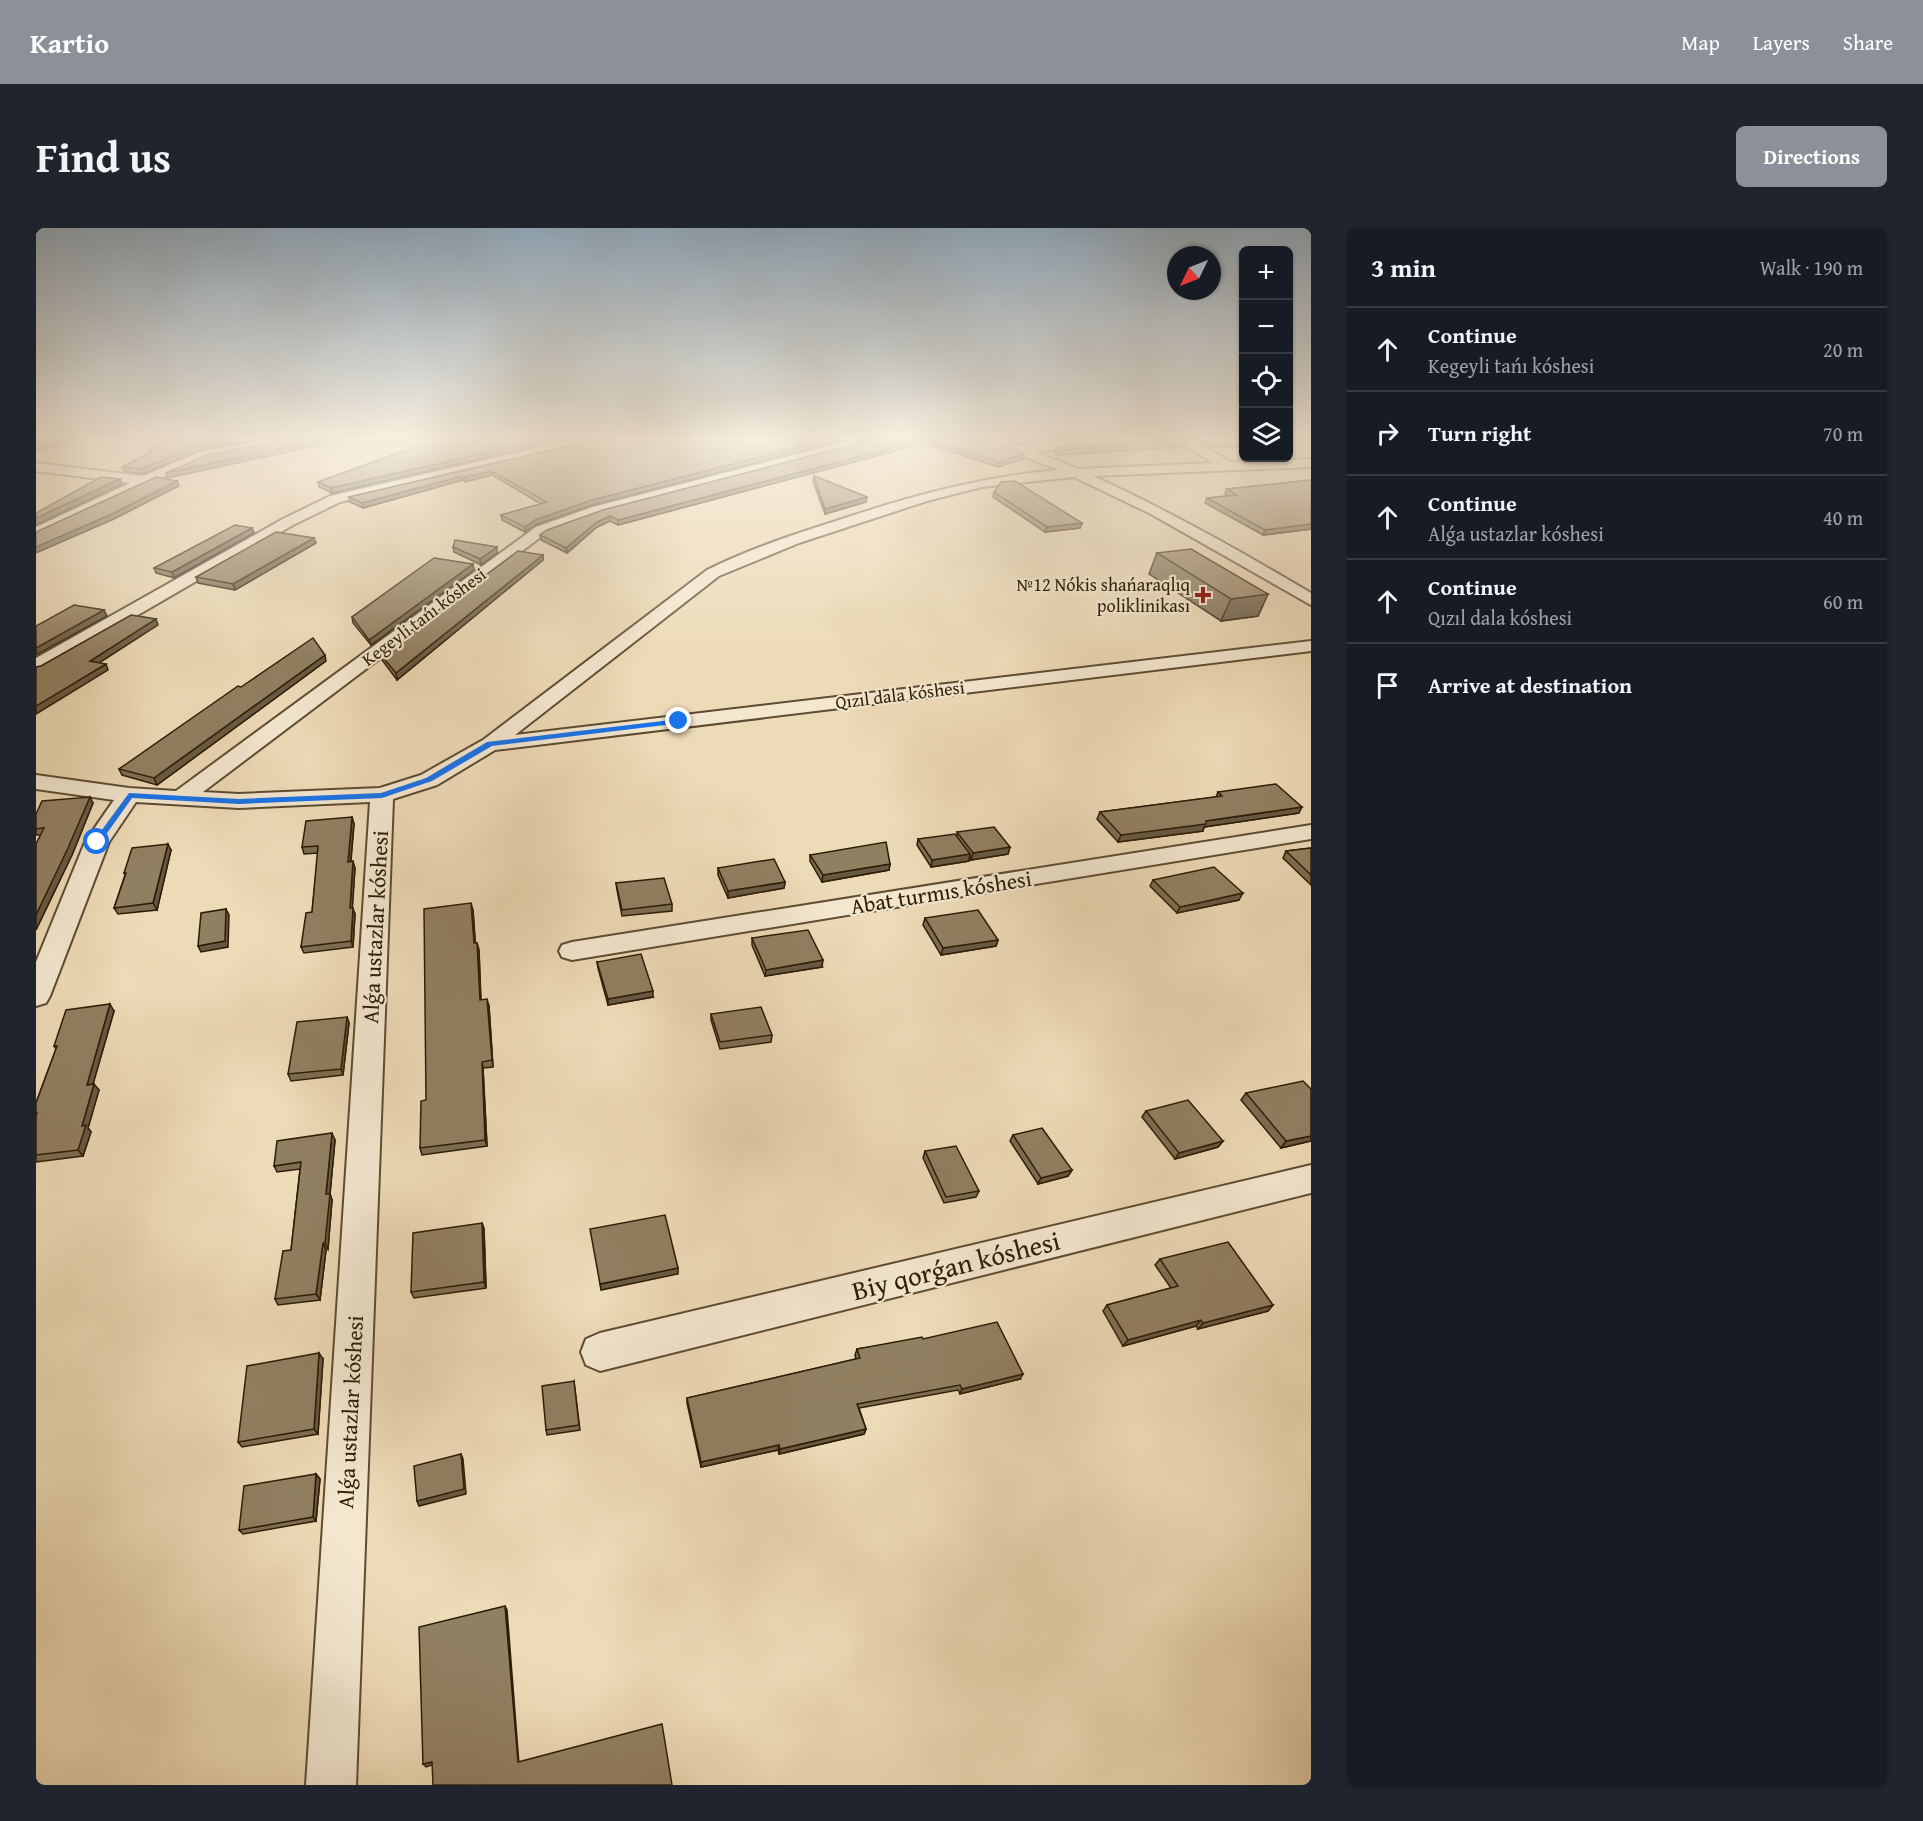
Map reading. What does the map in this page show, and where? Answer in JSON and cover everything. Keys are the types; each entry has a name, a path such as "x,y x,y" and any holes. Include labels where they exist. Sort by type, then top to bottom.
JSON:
{"street":[{"path":"36,533 77,513"},
{"path":"36,666 307,513"},
{"name":"Kegeyli tańı kóshesi","path":"181,798 541,530 590,513"},
{"path":"36,782 129,795 239,801 382,795 429,780 490,744 713,573 747,555 876,513"},
{"path":"1160,513 1213,541 1311,600"},
{"name":"Qızıl dala kóshesi","path":"490,744 1311,645"},
{"path":"36,996 97,842 129,795"},
{"name":"Alǵa ustazlar kóshesi","path":"331,1785 382,795"},
{"name":"Abat turmıs kóshesi","path":"572,951 1311,832"},
{"name":"Biy qorǵan kóshesi","path":"600,1352 1311,1179"}],"building":[{"path":"37,513 48,513 36,518"},
{"path":"78,513 115,513 36,547 36,532"},
{"path":"509,513 556,513 535,520 525,527 501,515"},
{"path":"596,513 646,513 618,520 610,516 597,522 566,548 540,535 547,530"},
{"path":"1025,513 1066,513 1082,523 1047,527"},
{"path":"1234,513 1311,513 1311,524 1265,530"},
{"path":"235,525 252,528 172,572 154,568"},
{"path":"276,532 314,538 233,584 196,577"},
{"path":"455,540 497,547 480,559 453,547"},
{"path":"1191,549 1268,594 1231,599 1157,553"},
{"path":"518,551 543,555 396,673 380,654"},
{"path":"434,558 473,564 369,640 352,617"},
{"path":"74,605 104,610 36,648 36,626"},
{"path":"131,615 156,619 90,661 106,664 36,706 36,667"},
{"path":"313,638 325,655 154,778 119,769 238,686 241,687"},
{"path":"1276,784 1302,807 1206,821 1206,824 1121,835 1100,812 1222,796 1218,792"},
{"path":"90,797 36,915 36,844 44,828 36,829 36,814 42,801"},
{"path":"352,817 348,862 353,861 350,908 353,908 351,941 301,947 306,913 312,912 318,846 302,847 306,821"},
{"path":"994,827 1010,847 973,853 957,832"},
{"path":"955,834 970,854 932,860 918,839"},
{"path":"886,842 890,864 823,875 810,855"},
{"path":"168,844 153,903 114,908 132,848"},
{"path":"1311,848 1311,875 1286,851"},
{"path":"774,859 785,882 728,891 718,868"},
{"path":"1214,867 1243,893 1180,907 1153,880"},
{"path":"664,878 672,904 622,910 616,883"},
{"path":"471,903 474,943 477,943 480,1000 487,999 492,1060 482,1062 485,1140 420,1148 421,1101 426,1100 424,909"},
{"path":"226,909 225,941 198,946 201,913"},
{"path":"978,910 998,940 943,948 925,918"},
{"path":"808,930 823,960 766,970 752,938"},
{"path":"641,954 653,991 608,999 597,962"},
{"path":"110,1004 87,1085 94,1084 82,1126 86,1125 78,1150 36,1155 36,1103 57,1046 54,1046 66,1010"},
{"path":"761,1007 772,1035 720,1042 711,1014"},
{"path":"347,1017 341,1069 288,1074 297,1022"},
{"path":"1303,1081 1311,1089 1311,1136 1286,1141 1246,1093"},
{"path":"1188,1100 1223,1141 1179,1153 1146,1111"},
{"path":"1042,1128 1072,1170 1041,1178 1013,1135"},
{"path":"332,1133 326,1194 330,1194 325,1243 323,1243 316,1294 275,1299 283,1251 291,1250 301,1162 274,1166 277,1141"},
{"path":"956,1146 979,1191 946,1197 925,1151"},
{"path":"665,1215 678,1268 600,1284 590,1229"},
{"path":"482,1223 484,1282 411,1292 413,1233"},
{"path":"1228,1242 1273,1305 1203,1323 1201,1320 1128,1340 1107,1305 1178,1286 1160,1259"},
{"path":"997,1322 1023,1374 962,1389 960,1385 857,1404 866,1429 780,1449 779,1445 701,1462 687,1398 860,1358 857,1349 922,1337 923,1339"},
{"path":"319,1353 314,1429 238,1442 247,1366"},
{"path":"574,1381 579,1425 546,1430 542,1386"},
{"path":"461,1454 464,1489 417,1501 414,1466"},
{"path":"316,1474 313,1517 239,1530 244,1486"},
{"path":"505,1606 518,1762 662,1724 672,1785 433,1785 432,1762 423,1764 419,1627"}],"place":[{"name":"№12 Nókis shańaraqlıq poliklinikası","path":"1203,595"}],"route":[{"path":"97,842 129,795 239,801 382,795 429,780 490,744 679,721"}]}
